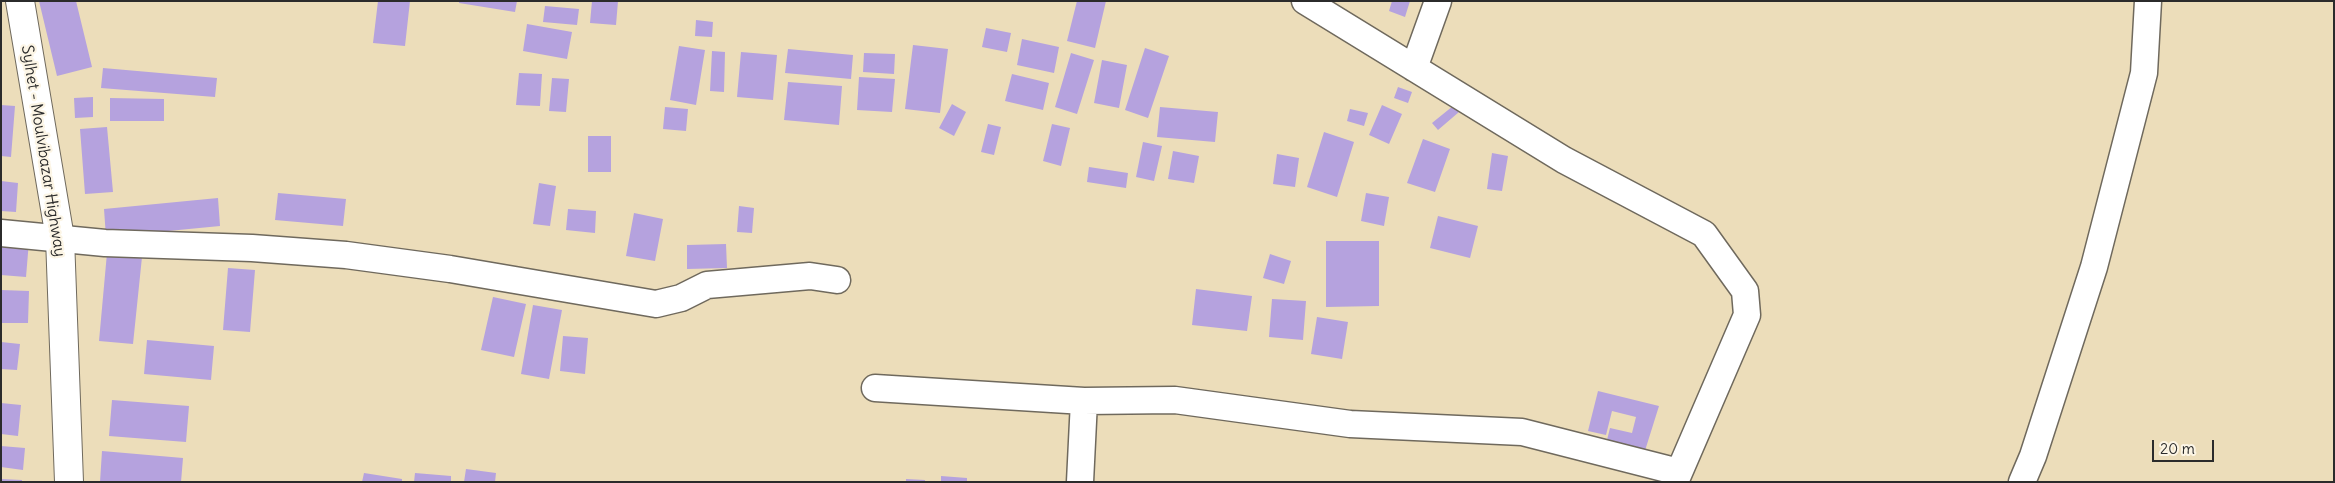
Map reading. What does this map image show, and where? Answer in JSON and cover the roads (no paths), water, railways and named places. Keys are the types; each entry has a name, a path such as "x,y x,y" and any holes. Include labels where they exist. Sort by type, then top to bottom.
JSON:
{"highway":[{"name":"Sylhet - Moulvibazar Highway","path":"20,1 60,238 69,482"}],"street":[{"path":"875,388 1084,401 1175,400 1350,424 1522,432 1677,477 1747,315 1745,291 1704,234 1564,160 1306,1"},
{"path":"1414,68 1438,1"},
{"path":"2022,482 2033,456 2101,239 2144,73 2148,1"},
{"path":"1,233 105,243 252,248 346,256 450,269 656,304 681,298 707,285 810,276 837,280"},
{"path":"1080,482 1084,401"}]}
